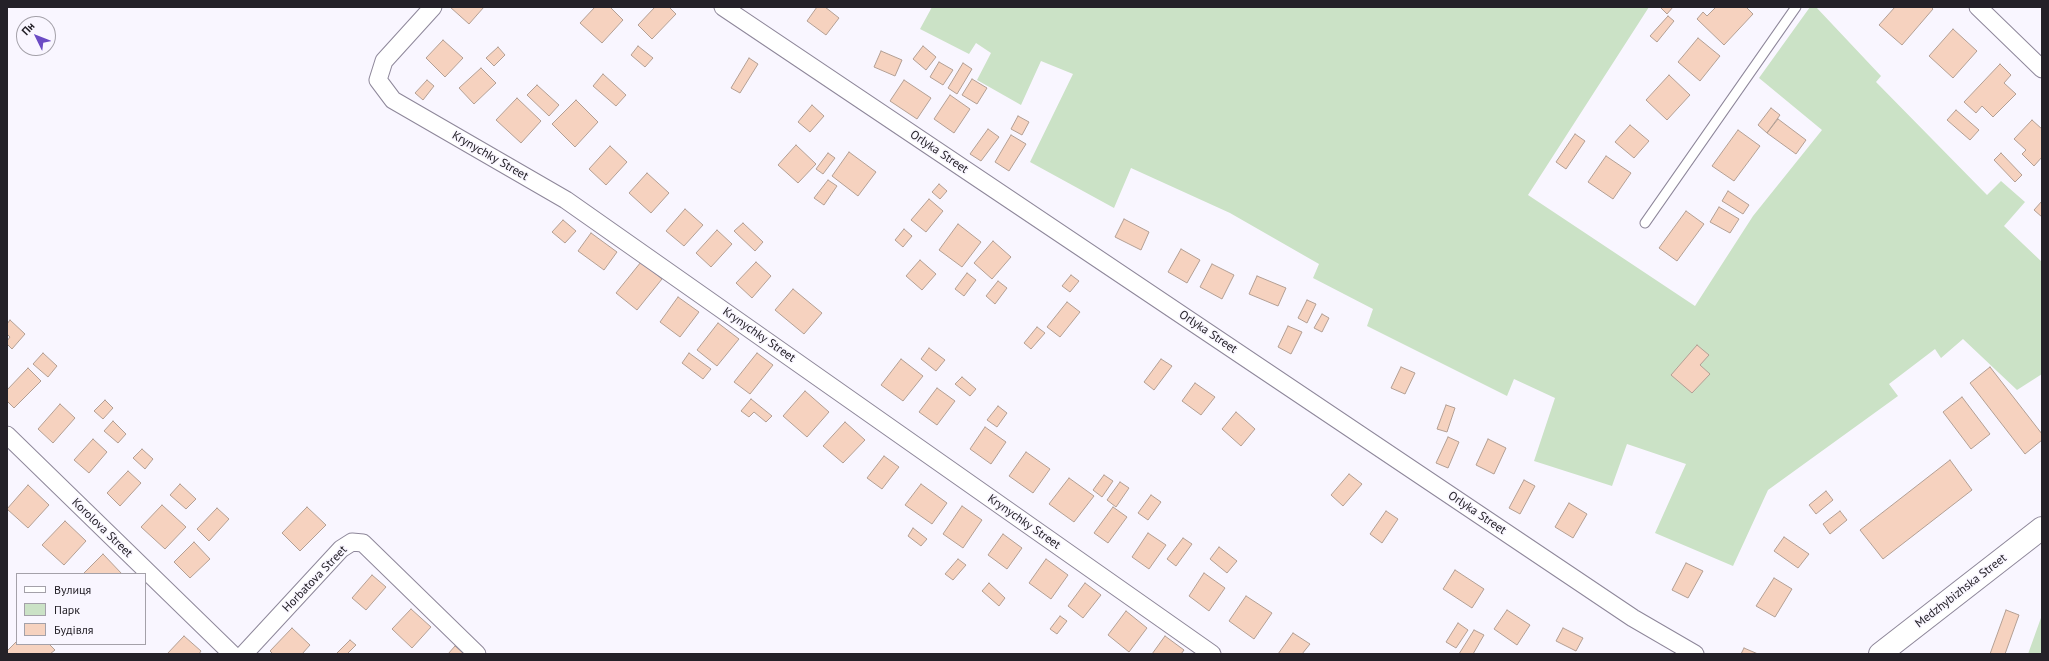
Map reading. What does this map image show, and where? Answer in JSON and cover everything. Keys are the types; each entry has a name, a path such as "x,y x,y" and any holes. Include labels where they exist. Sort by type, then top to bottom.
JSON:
{"main road":[{"name":"Medzhybizhska Street","path":"1880,654 2042,528"}],"street":[{"name":"Krynychky Street","path":"433,7 384,61 378,80 393,100 566,200 1212,654"},
{"name":"Orlyka Street","path":"723,7 1633,618 1695,654"},
{"path":"1978,7 2042,69"},
{"name":"Korolova Street","path":"7,435 232,654"},
{"name":"Horbatova Street","path":"244,654 342,549 352,542 363,543 477,654"}],"lane":[{"path":"1645,223 1796,7"}],"green space":[{"path":"932,7 1649,7 1528,195 1695,306 1753,216 1822,130 1759,78 1810,7 1816,7 1881,76 1876,82 1987,195 2001,181 2025,202 2004,226 2042,262 2042,374 2017,390 1963,339 1941,358 1935,349 1889,384 1898,396 1768,490 1733,566 1655,533 1686,464 1627,444 1612,486 1534,461 1555,398 1514,379 1507,396 1367,326 1373,309 1313,278 1319,264 1230,213 1131,168 1114,208 1030,162 1073,74 1041,61 1021,105 977,80 991,53 976,43 969,54 920,29"},
{"path":"2042,615 2042,654 2028,654"}],"building":[{"path":"450,7 484,7 469,24"},
{"path":"595,7 610,7 623,20 602,43 580,23"},
{"path":"655,7 669,7 676,14 652,39 638,25"},
{"path":"817,7 825,7 839,18 826,35 807,21"},
{"path":"1660,7 1673,7 1667,14"},
{"path":"1716,7 1746,7 1753,14 1724,45 1697,19 1703,12 1707,16"},
{"path":"1895,7 1931,7 1933,9 1902,45 1879,25"},
{"path":"1668,16 1674,21 1657,42 1650,36"},
{"path":"1953,29 1977,51 1953,78 1929,56"},
{"path":"1698,38 1720,56 1700,81 1678,62"},
{"path":"443,40 463,58 445,77 426,58"},
{"path":"638,46 653,58 645,67 631,55"},
{"path":"923,46 936,57 926,70 913,59"},
{"path":"498,47 505,55 494,66 486,58"},
{"path":"881,51 902,60 895,76 874,67"},
{"path":"749,58 758,64 740,93 731,88"},
{"path":"939,62 953,70 943,85 930,77"},
{"path":"963,63 972,69 957,94 948,88"},
{"path":"2000,64 2011,75 2004,83 2016,94 1993,117 1982,106 1976,113 1964,102"},
{"path":"481,68 496,83 474,104 459,88"},
{"path":"603,74 626,95 616,106 593,86"},
{"path":"1669,75 1690,95 1667,120 1646,100"},
{"path":"972,79 987,88 977,104 962,95"},
{"path":"427,80 434,86 423,100 415,93"},
{"path":"904,80 931,98 917,119 890,101"},
{"path":"537,85 559,105 549,116 527,95"},
{"path":"950,95 970,109 954,133 934,119"},
{"path":"517,98 541,121 521,143 496,120"},
{"path":"576,100 598,122 575,147 552,124"},
{"path":"812,105 824,116 810,132 798,122"},
{"path":"1771,108 1780,115 1767,133 1758,125"},
{"path":"1956,110 1979,130 1970,140 1947,120"},
{"path":"1018,116 1029,122 1022,135 1011,129"},
{"path":"1778,119 1806,140 1796,154 1767,133"},
{"path":"2032,120 2042,129 2042,157 2034,166 2022,154 2026,150 2014,139"},
{"path":"1630,125 1649,141 1634,158 1615,142"},
{"path":"988,129 999,137 981,161 970,154"},
{"path":"1738,130 1760,146 1734,181 1712,166"},
{"path":"1575,134 1585,141 1566,169 1556,162"},
{"path":"1011,135 1026,144 1009,171 995,162"},
{"path":"796,145 816,164 798,183 778,165"},
{"path":"610,146 627,162 606,185 589,169"},
{"path":"849,152 876,172 858,196 832,176"},
{"path":"828,153 835,158 823,174 816,169"},
{"path":"2001,153 2022,175 2015,182 1994,160"},
{"path":"1606,156 1631,173 1613,199 1588,182"},
{"path":"647,173 669,193 651,213 629,193"},
{"path":"828,180 837,186 824,205 814,198"},
{"path":"939,184 947,191 940,199 932,192"},
{"path":"1728,191 1749,205 1743,214 1722,201"},
{"path":"929,199 943,211 926,232 911,220"},
{"path":"2042,201 2042,217 2034,210"},
{"path":"1719,207 1739,219 1730,233 1710,222"},
{"path":"685,209 703,225 684,246 666,231"},
{"path":"1686,211 1704,224 1677,261 1659,248"},
{"path":"1124,219 1149,232 1141,250 1115,237"},
{"path":"563,220 576,231 565,243 552,232"},
{"path":"743,223 763,242 755,251 734,231"},
{"path":"958,224 981,242 962,267 939,250"},
{"path":"904,229 912,236 903,247 895,240"},
{"path":"717,230 732,244 711,267 696,253"},
{"path":"591,233 617,252 604,270 578,251"},
{"path":"993,241 1011,257 992,279 974,263"},
{"path":"1181,249 1200,260 1187,283 1168,272"},
{"path":"920,260 936,274 922,290 906,276"},
{"path":"641,262 662,279 637,310 616,293"},
{"path":"756,262 771,276 752,298 736,283"},
{"path":"1212,264 1234,275 1222,299 1200,287"},
{"path":"967,273 976,280 964,296 955,289"},
{"path":"1071,275 1079,281 1070,292 1062,286"},
{"path":"1257,276 1286,288 1278,306 1249,294"},
{"path":"998,281 1007,288 995,304 986,296"},
{"path":"793,289 822,313 804,334 775,310"},
{"path":"678,297 699,312 680,337 660,322"},
{"path":"1307,300 1316,304 1307,323 1298,318"},
{"path":"1067,302 1080,312 1060,337 1047,327"},
{"path":"1322,314 1329,318 1322,332 1314,328"},
{"path":"10,320 25,334 12,349 7,344 10,337 7,334 7,324"},
{"path":"718,323 739,339 717,366 697,350"},
{"path":"1288,326 1302,332 1291,354 1278,347"},
{"path":"1037,327 1045,333 1031,349 1024,343"},
{"path":"1697,345 1709,355 1700,365 1710,374 1692,393 1671,375"},
{"path":"929,348 945,360 936,371 921,359"},
{"path":"43,353 57,366 48,377 33,364"},
{"path":"689,353 711,369 703,379 682,363"},
{"path":"757,353 773,365 750,394 734,382"},
{"path":"901,359 923,376 903,401 881,385"},
{"path":"1161,359 1172,366 1154,390 1144,382"},
{"path":"1401,367 1415,373 1405,394 1391,388"},
{"path":"1990,367 2042,434 2042,440 2025,454 1970,383"},
{"path":"28,368 41,381 14,408 7,401 7,390"},
{"path":"962,377 976,389 970,396 955,384"},
{"path":"1195,383 1215,397 1201,415 1182,401"},
{"path":"937,388 955,401 937,425 919,412"},
{"path":"805,391 829,412 807,437 783,416"},
{"path":"1962,397 1990,434 1971,449 1943,412"},
{"path":"751,399 772,416 766,422 754,412 749,417 741,411"},
{"path":"105,400 113,408 103,419 94,411"},
{"path":"60,404 75,418 53,443 38,429"},
{"path":"1446,405 1455,408 1447,432 1437,429"},
{"path":"998,406 1007,413 997,427 987,420"},
{"path":"1236,412 1255,429 1241,446 1222,429"},
{"path":"113,421 126,434 118,443 104,431"},
{"path":"845,422 865,440 843,463 823,446"},
{"path":"985,427 1006,442 991,464 970,449"},
{"path":"1448,437 1459,442 1448,468 1436,463"},
{"path":"93,439 107,452 89,473 74,460"},
{"path":"1488,439 1506,448 1494,474 1476,465"},
{"path":"142,449 153,459 145,469 133,458"},
{"path":"1026,452 1050,469 1033,493 1009,476"},
{"path":"884,456 899,467 882,489 867,478"},
{"path":"1950,460 1972,490 1883,559 1860,530"},
{"path":"128,471 141,483 120,506 107,493"},
{"path":"1349,474 1362,484 1343,506 1331,495"},
{"path":"1104,475 1113,481 1102,497 1093,490"},
{"path":"1069,478 1094,496 1074,522 1049,504"},
{"path":"1524,480 1535,486 1520,514 1509,508"},
{"path":"1120,482 1129,488 1116,507 1107,500"},
{"path":"180,484 196,499 186,509 170,495"},
{"path":"921,484 947,503 932,524 905,505"},
{"path":"28,485 49,505 28,528 7,509"},
{"path":"1826,491 1833,500 1816,514 1809,505"},
{"path":"1151,495 1161,502 1148,520 1138,513"},
{"path":"1569,503 1587,514 1573,538 1555,527"},
{"path":"162,505 186,527 165,549 141,527"},
{"path":"962,506 982,520 963,548 943,534"},
{"path":"307,507 326,525 300,551 282,533"},
{"path":"1113,507 1127,517 1108,543 1094,533"},
{"path":"217,508 229,519 209,541 197,529"},
{"path":"1386,511 1398,519 1382,543 1370,534"},
{"path":"1840,511 1847,520 1830,534 1823,524"},
{"path":"65,521 86,541 64,565 42,545"},
{"path":"913,528 927,539 921,546 908,536"},
{"path":"1148,533 1166,545 1149,569 1132,557"},
{"path":"1003,534 1022,548 1007,569 988,555"},
{"path":"1784,537 1809,554 1798,568 1774,551"},
{"path":"1183,538 1192,544 1176,566 1167,559"},
{"path":"194,542 210,559 190,578 174,562"},
{"path":"1219,547 1237,561 1227,573 1210,559"},
{"path":"103,554 121,573 84,573"},
{"path":"958,559 966,565 953,580 945,574"},
{"path":"1046,559 1068,575 1051,599 1029,583"},
{"path":"1686,563 1703,571 1688,598 1672,590"},
{"path":"1455,570 1484,589 1472,608 1443,589"},
{"path":"1204,573 1225,588 1209,611 1189,596"},
{"path":"372,575 386,587 366,610 352,598"},
{"path":"1774,578 1792,589 1775,617 1756,606"},
{"path":"989,583 1005,598 999,606 982,591"},
{"path":"1085,583 1101,595 1083,618 1068,606"},
{"path":"1246,596 1272,613 1254,639 1229,621"},
{"path":"411,609 431,627 412,648 392,629"},
{"path":"1507,610 1530,625 1517,645 1494,629"},
{"path":"2006,610 2019,615 2005,654 1990,654"},
{"path":"1126,611 1147,628 1129,652 1108,635"},
{"path":"1060,616 1067,621 1057,634 1050,629"},
{"path":"1458,623 1468,630 1456,648 1446,642"},
{"path":"292,628 310,645 302,654 273,654 270,651"},
{"path":"1563,628 1583,638 1576,651 1556,641"},
{"path":"1474,630 1484,635 1473,654 1459,654"},
{"path":"1293,633 1310,644 1302,654 1278,654"},
{"path":"184,636 201,651 199,654 167,654"},
{"path":"1165,636 1184,650 1181,654 1152,654"},
{"path":"350,640 356,645 347,654 336,654"},
{"path":"16,642 16,645 50,645 55,650 50,654 7,654 7,651"},
{"path":"455,646 464,654 448,654"},
{"path":"1744,648 1758,654 1741,654"}]}
